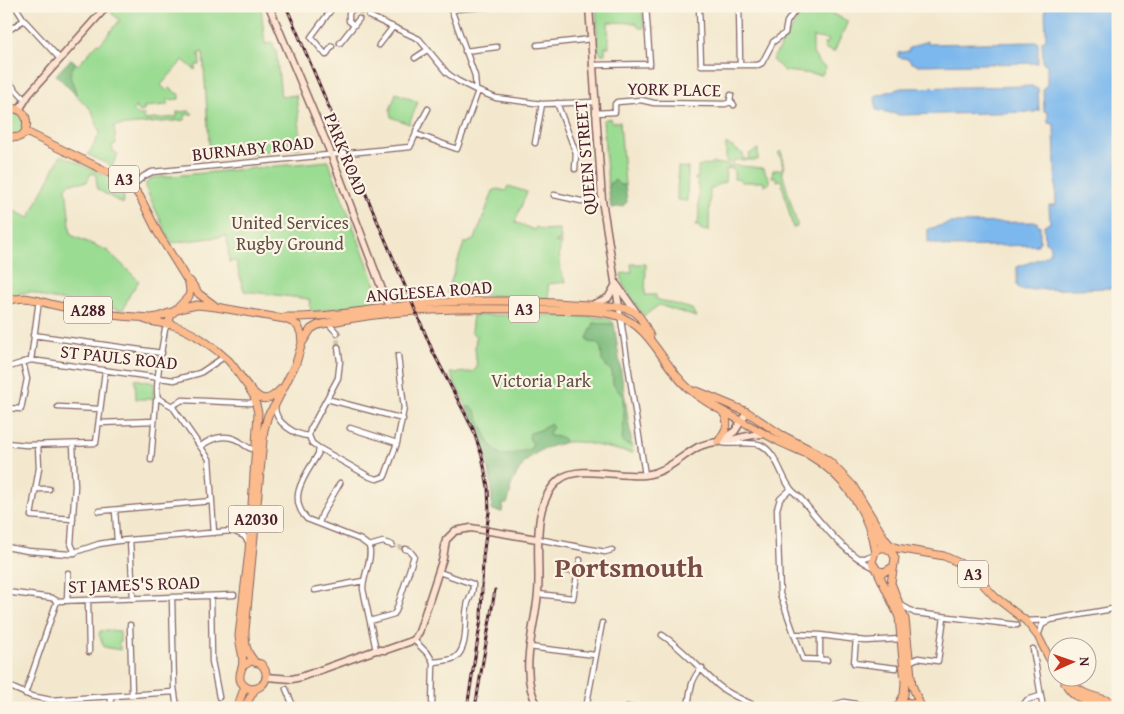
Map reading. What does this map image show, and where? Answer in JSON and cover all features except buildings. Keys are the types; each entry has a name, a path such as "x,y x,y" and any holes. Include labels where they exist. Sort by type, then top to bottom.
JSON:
{"main road":[{"path":"6,111 11,109 19,110 25,115 27,127 26,132 19,137 7,136"},
{"name":"A3","path":"26,132 118,176 132,186 140,196 158,233 182,270 199,294 216,307"},
{"name":"A3","path":"175,310 194,305 216,307 290,321 298,326 302,343 298,358 278,393 268,398 258,396 248,387 223,356 200,338 172,325 169,319 175,310 187,299 190,291 189,283 182,270"},
{"name":"A288","path":"6,301 27,298 57,306 138,317 158,318 175,310"},
{"name":"ANGLESEA ROAD","path":"272,317 318,316 392,310 463,301 619,307"},
{"name":"A3","path":"619,307 628,308 636,312 655,347"},
{"name":"A3","path":"619,307 624,313 636,320 674,374 688,388 720,410 809,455 826,467 848,489 865,518 871,532 874,553"},
{"name":"ANGLESEA ROAD","path":"302,343 313,327 392,310 488,308 597,312 620,316"},
{"name":"A3","path":"620,316 633,323 646,335"},
{"name":"A288","path":"138,317 158,324 172,325"},
{"name":"A2030","path":"254,661 246,646 245,631 264,430 268,415 288,378"},
{"name":"A2030","path":"243,666 239,635 251,523 258,413 256,401 248,387"},
{"name":"A3","path":"688,388 748,413 780,434 813,450 830,462 853,486 885,540 890,545 900,549 944,556 960,562 995,597 1026,621 1046,650"},
{"path":"718,442 728,425 727,418 720,410"},
{"name":"A3","path":"870,513 883,548"},
{"path":"897,706 904,695 905,683 899,617 872,562 874,553 883,548 890,550 896,561 891,583 906,625 912,685 921,707"},
{"path":"876,569 884,572 894,567"},
{"path":"244,708 255,689 263,685 266,677 265,668 254,661 243,666 240,675 241,682 245,686 255,689"},
{"path":"237,708 245,686"},
{"path":"1067,686 1083,701 1097,706 1115,701"},
{"path":"1073,686 1086,694 1115,701"},
{"path":"897,706 910,702 921,707"}],"street":[{"path":"15,6 24,20 60,60"},
{"path":"19,110 25,100 107,6"},
{"name":"PARK ROAD","path":"269,6 331,154 392,310"},
{"path":"332,46 326,55 311,37 334,6"},
{"path":"354,25 349,21 349,14 355,6 362,11"},
{"path":"428,109 416,134 457,149 477,91 474,76 450,9 498,6"},
{"name":"QUEEN STREET","path":"589,6 602,200 619,307"},
{"path":"592,65 650,64 646,6"},
{"path":"699,6 701,64 740,65 762,63 773,42 785,33 787,22 798,6"},
{"path":"739,6 740,65"},
{"path":"369,16 419,39 447,73 477,91 496,98 542,104 594,102"},
{"path":"340,43 359,19"},
{"path":"6,32 24,20"},
{"path":"379,45 393,27"},
{"path":"537,45 591,39"},
{"path":"465,50 497,47"},
{"path":"415,58 427,50"},
{"path":"6,79 25,100"},
{"name":"YORK PLACE","path":"595,113 615,112 614,105 617,102 641,100 656,103 732,104 732,95"},
{"path":"557,103 576,153 576,169"},
{"path":"534,142 542,104"},
{"path":"615,112 615,118"},
{"name":"BURNABY ROAD","path":"132,186 152,172 410,147 416,134"},
{"path":"554,195 581,202 602,200"},
{"path":"589,305 599,303 608,298 614,290 615,282"},
{"path":"615,282 636,312"},
{"path":"31,360 39,300"},
{"path":"619,307 645,475"},
{"path":"327,323 337,333"},
{"path":"151,460 156,402 158,398 158,378 165,329 167,326 172,325"},
{"path":"33,335 162,353"},
{"path":"338,347 340,361 338,378 310,430 309,436 312,443 319,448 374,478 382,478 387,473 403,419 404,408 398,356"},
{"name":"ST PAULS ROAD","path":"6,368 31,360 158,378 179,379 200,372 223,356"},
{"path":"6,413 7,408 22,409 27,379 23,362"},
{"path":"6,443 73,445 96,443 105,371"},
{"path":"158,398 172,406 201,446 210,462 214,532"},
{"path":"327,399 403,419"},
{"path":"172,406 182,400 250,403 256,401"},
{"path":"275,405 274,411 286,426 297,434 309,436"},
{"path":"58,407 100,409"},
{"path":"718,442 731,435 744,422 748,413"},
{"path":"99,423 154,420"},
{"path":"350,428 397,443"},
{"path":"539,708 533,698 530,685 529,646 538,594 537,539 543,509 553,487 564,476 575,473 587,472 624,476 645,475 661,471 701,446 751,435 766,434"},
{"path":"201,446 213,438 234,438 243,446 256,450"},
{"path":"718,442 760,445 772,457 791,489 801,498 829,532 856,558 876,569"},
{"path":"38,445 39,468 31,516 73,519"},
{"path":"73,445 74,486 71,544 75,553"},
{"path":"319,448 318,454 298,489 297,496 301,512 307,519 361,540 369,546 370,555 363,581 363,589 376,650"},
{"path":"318,523 340,483"},
{"path":"36,489 49,489"},
{"path":"791,489 780,500 776,510 780,594 803,659 827,660"},
{"path":"100,511 212,501"},
{"path":"115,510 116,541"},
{"path":"6,547 28,551 69,554 99,544 116,541 232,531 244,528 251,523"},
{"path":"266,677 301,677 376,650 386,650 414,640 419,632 439,572 446,540 454,530 466,528 490,531 605,552 612,550"},
{"path":"232,531 244,536 249,544"},
{"path":"130,540 134,599"},
{"path":"369,546 383,542 392,545"},
{"path":"370,621 394,614 396,611 414,556 405,549"},
{"path":"856,558 864,558 874,553"},
{"path":"538,594 573,598 580,560"},
{"path":"562,570 578,572"},
{"path":"433,662 455,659 458,656 464,636 467,604 473,595 473,584 439,572"},
{"path":"67,601 68,573"},
{"path":"315,590 363,581"},
{"name":"ST JAMES'S ROAD","path":"6,592 52,598 57,602 234,595"},
{"path":"212,596 212,661 219,697"},
{"path":"172,598 174,692 177,708"},
{"path":"88,601 89,652"},
{"path":"25,694 57,602"},
{"path":"900,605 916,613 1017,625"},
{"path":"1026,621 1050,620 1118,608"},
{"path":"906,625 916,613"},
{"path":"909,662 918,658 938,661 944,617"},
{"path":"1038,636 1042,626 1050,620"},
{"path":"586,708 602,623"},
{"path":"130,625 132,695"},
{"path":"794,634 820,634 866,641 901,639"},
{"path":"820,634 820,659"},
{"path":"662,635 676,644 731,694 760,708"},
{"path":"856,639 854,663 896,668"},
{"path":"414,640 429,655 433,662 432,708"},
{"path":"529,646 595,655"},
{"path":"1033,649 1042,708"},
{"path":"688,708 692,680 702,668"},
{"path":"6,686 25,694 48,700 174,692"},
{"path":"286,689 294,708"},
{"path":"110,696 111,708"},
{"path":"1020,708 1027,700 1040,696"},
{"path":"47,708 48,700"},
{"path":"836,706 844,702 880,708"}],"green space":[{"path":"117,6 261,6 265,44 273,43 274,50 276,50 281,97 296,95 302,147 259,152 259,154 251,155 250,153 210,157 203,52 199,53 200,65 196,65 195,70 183,60 161,85 167,91 170,88 179,94 179,99 167,100 167,105 144,107 144,111 140,112 136,107 133,109 139,115 144,115 145,120 177,117 177,112 190,111 193,114 185,115 185,120 114,126 116,144 112,145 113,151 118,154 112,166 88,155 100,133 92,111 56,75 71,59 78,65 98,43 100,44 120,20 111,13"},
{"path":"596,6 642,6 644,28 639,28 636,23 608,22 609,47 605,47 605,54 601,54 598,49"},
{"path":"806,6 815,6 848,21 834,52 825,49 824,43 828,43 829,40 813,37 813,53 819,63 826,67 822,75 784,71 772,60"},
{"path":"71,59 76,63 70,76 76,95 56,75"},
{"path":"396,93 418,102 409,124 391,117 390,110"},
{"path":"9,113 19,115 22,120 23,128 18,135 6,132 6,115"},
{"path":"610,118 611,122 620,122 625,185 622,186 614,181 608,185 603,120"},
{"path":"726,143 743,154 743,159 749,159 749,154 758,149 758,160 726,162"},
{"path":"781,151 785,167 782,172 797,224 797,227 793,228 781,180 777,181 776,177 772,177 773,170 780,170 783,167 778,153"},
{"path":"61,155 125,184 123,204 97,189 96,175 91,173 87,182 70,183 66,187 71,235 108,251 139,281 130,294 123,310 47,298 31,292 7,295 6,207 29,218"},
{"name":"United Services Rugby Ground","path":"328,161 380,296 371,303 311,312 309,299 244,291 236,261 229,262 227,236 171,243 146,189 146,184 151,178"},
{"path":"713,163 729,165 729,169 726,169 725,182 710,189 709,231 700,230 700,226 695,226 695,224 698,224 699,208 698,181 695,178 698,178 698,167"},
{"path":"731,165 763,168 769,179 769,184 764,186 764,182 741,182 741,180 734,179 734,169 730,169"},
{"path":"678,167 688,168 687,201 677,200"},
{"path":"615,180 620,185 625,185 627,202 623,206 611,208 608,185"},
{"path":"508,186 527,192 515,222 534,230 536,227 542,230 559,229 561,240 555,242 561,242 560,262 566,282 548,284 549,299 447,293 464,243 475,239 493,191 497,189 506,191"},
{"path":"631,264 646,264 645,295 656,295 656,299 692,309 696,317 659,305 644,316 623,285 621,274 632,272"},
{"name":"Victoria Park","path":"473,315 591,316 607,318 613,322 633,453 579,442 565,442 552,445 530,457 522,466 510,489 507,503 503,504 502,512 492,510 489,471 480,438 450,373 472,372 477,368 476,336 471,332"},
{"path":"594,323 614,324 632,446 624,443 622,439 624,423 623,397 613,384 612,372 602,361 601,348 596,343 589,342 587,338"},
{"path":"135,379 154,383 153,399 136,399"},
{"path":"466,407 471,407 475,410 487,438 500,454 506,455 530,449 533,444 529,438 530,433 550,424 553,427 549,433 550,436 564,439 564,443 537,453 518,471 509,490 511,491 507,504 503,504 502,512 492,510 491,483 486,457 478,432"},
{"path":"100,631 120,631 120,642 118,644 120,650 104,647 99,634"}],"water":[{"path":"1045,6 1118,6 1118,288 1022,290 1017,286 1017,267 1044,257 1050,252 1050,244 1045,242 1044,225 1050,223 1049,205 1056,205 1054,124 1048,123 1048,112 1044,111 1043,88 1047,85 1047,64 1043,63 1042,41 1046,39"},
{"path":"927,41 928,44 1038,42 1038,63 918,65 910,62 909,59 898,57 898,53 909,51 909,48"},
{"path":"1033,86 1033,88 1038,88 1039,111 1035,112 900,115 876,110 875,96 901,88"},
{"path":"1037,222 1040,225 1040,242 1038,245 949,247 928,242 928,229 950,223"}],"tunnel":[{"path":"337,333 338,347"},
{"path":"392,545 405,549"}],"railway":[{"path":"286,6 433,352 473,429 482,456 488,487 489,512 483,557 481,619 467,708"},
{"path":"475,708 495,590"}],"district":[{"name":"Portsmouth","path":"629,566"}]}
